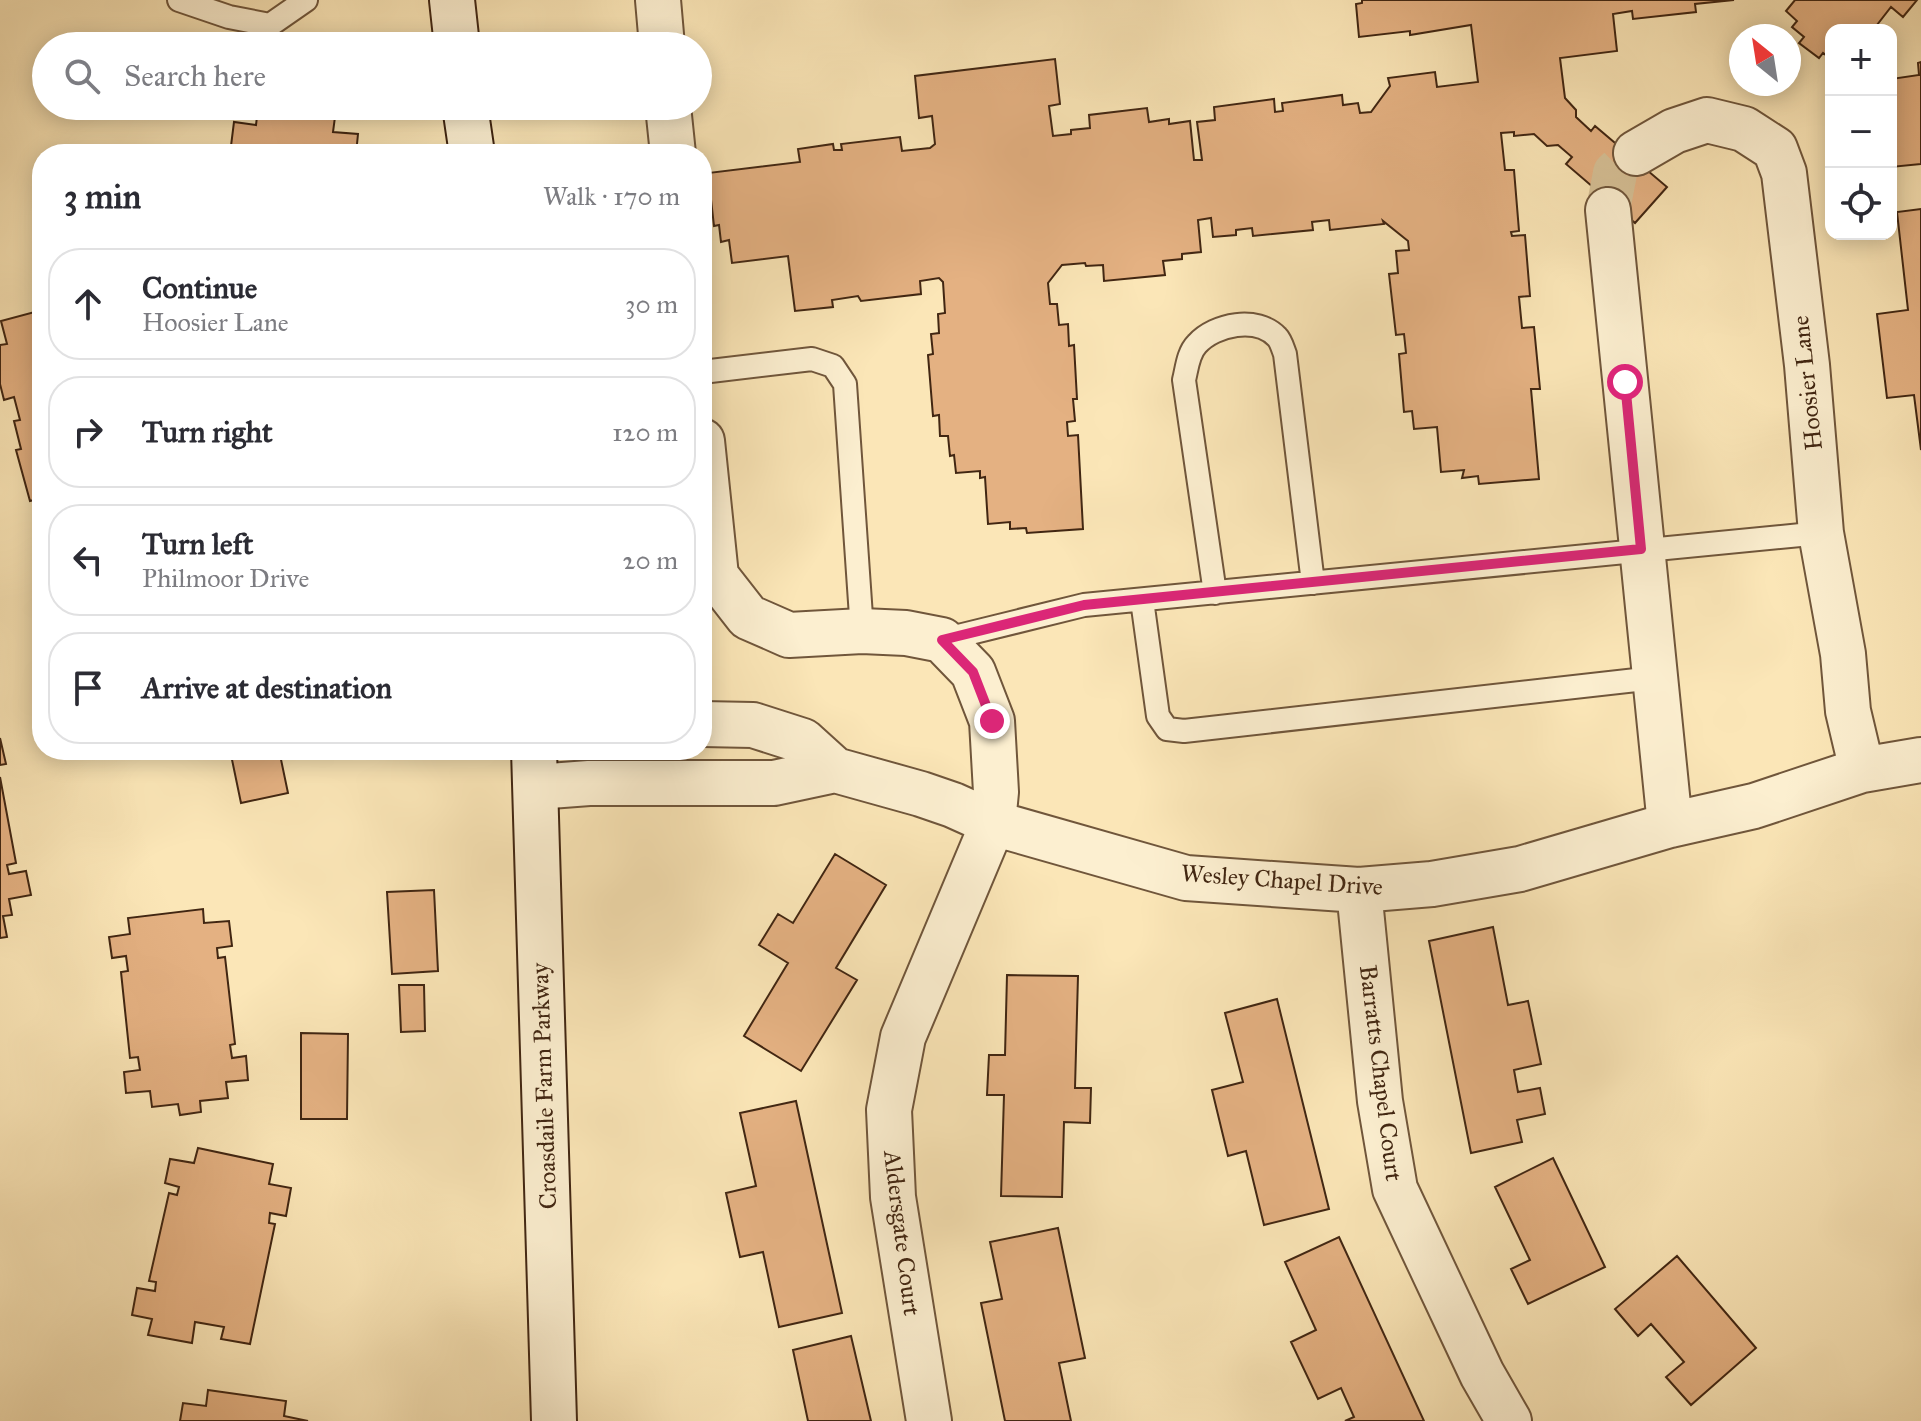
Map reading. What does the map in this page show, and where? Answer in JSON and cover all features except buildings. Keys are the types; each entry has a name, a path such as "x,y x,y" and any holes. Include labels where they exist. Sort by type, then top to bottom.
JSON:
{"street":[{"path":"452,0 455,32"},
{"path":"658,0 661,32"},
{"path":"467,120 471,144"},
{"path":"669,120 672,144"},
{"name":"Hoosier Lane","path":"1636,153 1674,131 1707,120 1744,129 1775,149 1784,173 1807,365 1821,533 1843,654 1848,711 1862,770"},
{"path":"1608,210 1670,825"},
{"path":"712,537 716,576 748,617 789,635 862,631 906,633 942,640"},
{"name":"Aldersgate Court","path":"929,1421 893,1197 889,1110 903,1037 993,823 996,792 992,721 973,672 942,640"},
{"name":"Wesley Chapel Drive","path":"712,724 753,725 803,741 835,770 921,794 993,823 1186,878 1359,890 1432,884 1520,869 1670,825 1762,804 1862,770 1921,760"},
{"name":"Wesley Chapel Drive","path":"535,769 589,783 697,766 774,783 835,770"},
{"name":"Croasdaile Farm Parkway","path":"535,769 554,1421"},
{"name":"Barratts Chapel Court","path":"1359,890 1380,1101 1395,1189 1482,1374 1509,1421"}],"lane":[{"path":"179,0 229,17 270,25 306,0"},
{"path":"1215,593 1184,380 1196,344 1218,330 1241,324 1261,327 1278,338 1285,354 1313,583"},
{"path":"712,371 812,359 833,366 845,384 862,631"},
{"path":"942,640 1084,605 1821,533"},
{"path":"1142,600 1158,716 1167,729 1184,731 1654,678"}],"tunnel":[{"path":"1608,210 1615,173 1636,153"}],"route":[{"path":"992,721 973,672 942,640 1084,605 1641,549 1625,382"}]}
